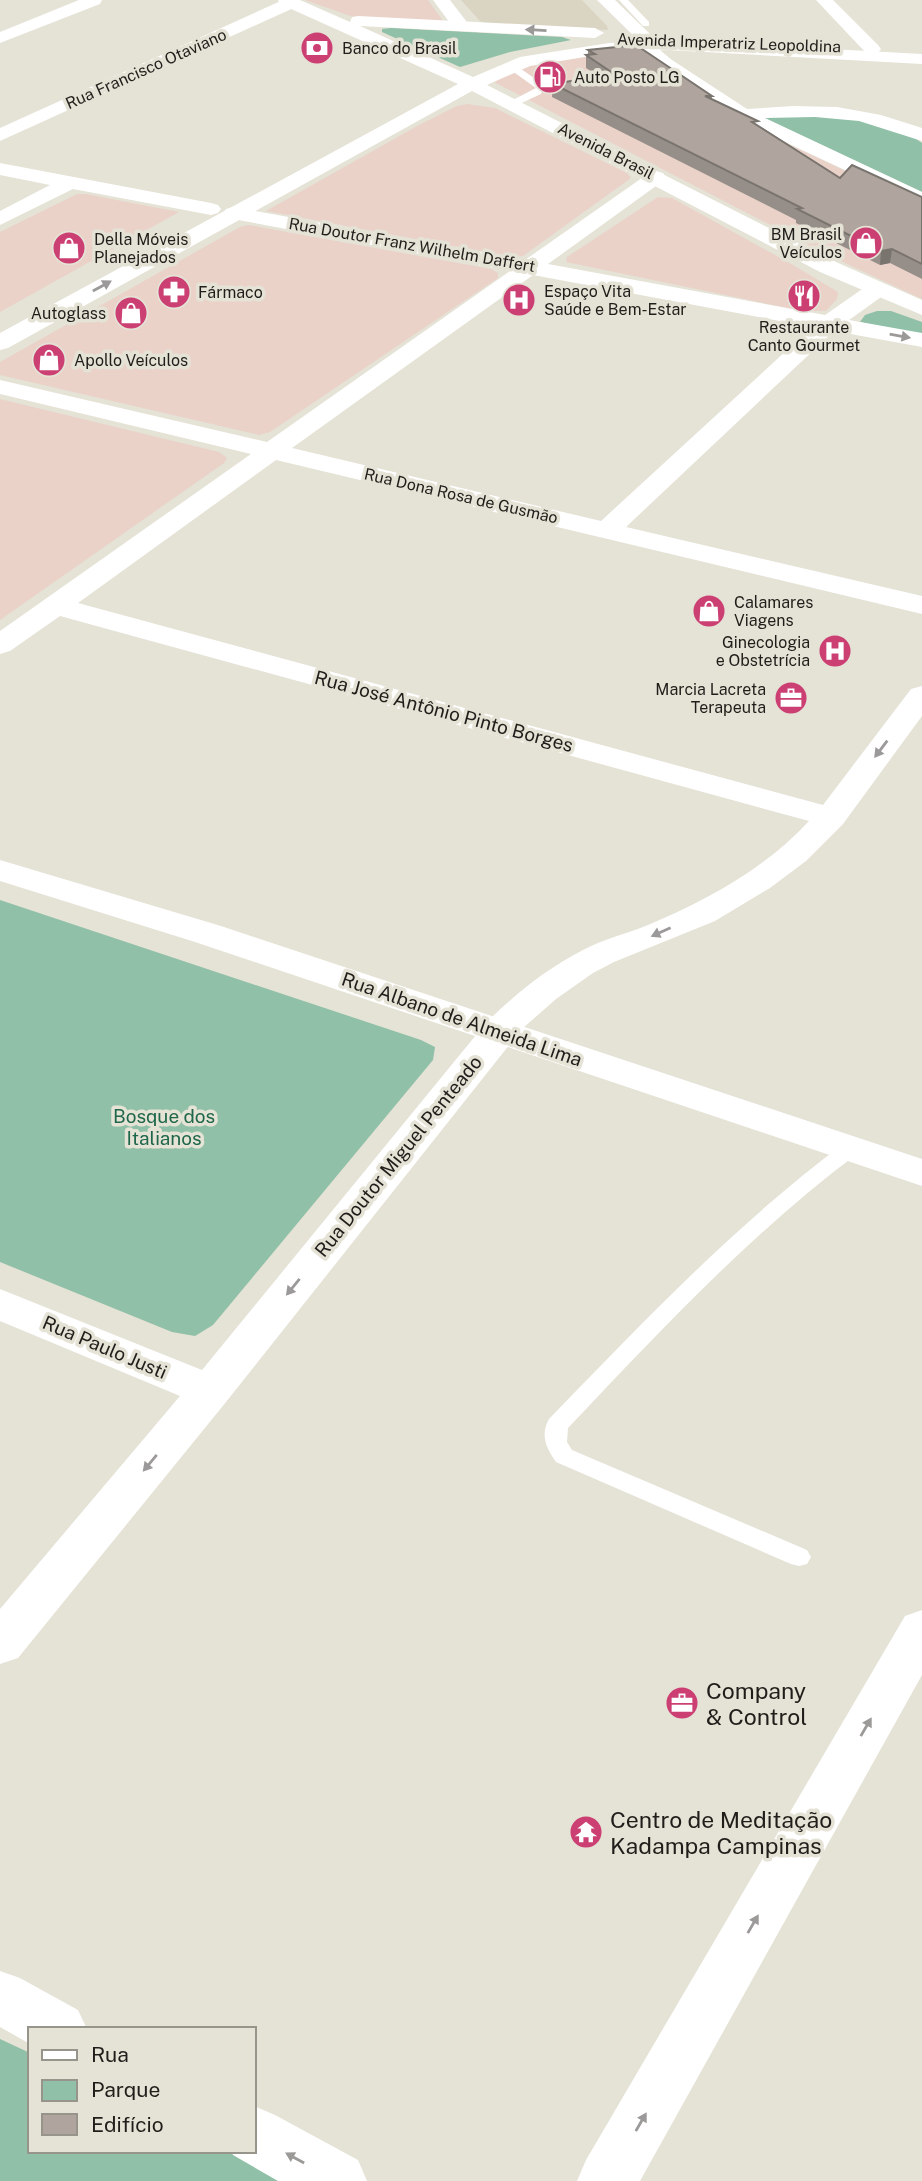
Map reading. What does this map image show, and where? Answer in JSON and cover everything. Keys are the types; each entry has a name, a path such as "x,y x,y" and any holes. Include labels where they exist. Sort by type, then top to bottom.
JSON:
{"street":[{"path":"0,38 94,0"},
{"path":"441,0 461,26"},
{"path":"605,0 666,64 743,114 922,201"},
{"path":"824,0 872,49"},
{"name":"Avenida Brasil","path":"289,1 337,20 465,80 876,290 922,308"},
{"name":"Rua Francisco Otaviano","path":"0,135 289,1"},
{"path":"337,20 639,34"},
{"name":"Avenida Imperatriz Leopoldina","path":"465,80 639,34 922,59"},
{"name":"Avenida Imperatriz Leopoldina","path":"465,80 499,58 532,48 639,34 922,51"},
{"path":"424,109 465,80"},
{"path":"0,343 222,211 465,80"},
{"path":"0,321 424,109 445,102 465,100 520,107"},
{"path":"743,114 784,112 852,115 877,118 922,135"},
{"name":"Rua Doutor Franz Wilhelm Daffert","path":"0,169 922,340"},
{"path":"0,645 656,177"},
{"path":"0,219 71,182"},
{"path":"607,530 829,323 876,290"},
{"name":"Rua Dona Rosa de Gusmão","path":"0,387 922,605"},
{"name":"Rua José Antônio Pinto Borges","path":"57,606 831,817"},
{"name":"Rua Doutor Miguel Penteado","path":"0,1644 210,1391 498,1032 527,1001 597,956 661,933 769,873 796,853 831,817 922,695"},
{"name":"Rua Albano de Almeida Lima","path":"0,870 208,934 922,1173"},
{"name":"Rua Paulo Justi","path":"0,1304 210,1391"},
{"path":"607,2181 922,1630"},
{"path":"0,1997 54,2027"},
{"path":"256,2137 337,2181"}],"lane":[{"path":"623,0 639,34"},
{"path":"511,66 541,87 520,107"},
{"path":"799,1557 564,1456 556,1447 554,1437 557,1425 728,1250 811,1177 850,1149"}],"shaded area":[{"path":"305,0 428,0 443,21 359,19"},
{"path":"461,0 582,0 608,30 489,25 480,21"},
{"path":"595,53 922,207 922,299 830,256 494,82 495,79 527,66"},
{"path":"467,104 495,108 627,173 631,178 523,256 511,257 266,211 419,125 457,106"},
{"path":"77,194 179,212 0,312 0,232"},
{"path":"658,197 672,198 793,265 838,292 837,299 826,311 802,311 566,262 567,257"},
{"path":"249,225 491,269 498,273 498,278 270,432 259,435 0,375 0,362 240,227"},
{"path":"0,399 219,452 227,458 224,463 0,620"}],"green space":[{"path":"382,29 562,37 571,40 510,52 460,67 382,32"},
{"path":"774,115 851,118 871,121 906,133 922,143 922,192 764,118"},
{"path":"877,311 891,311 922,322 922,335 860,322 865,315"},
{"name":"Bosque dos Italianos","path":"0,900 421,1040 435,1047 433,1060 213,1325 195,1336 172,1332 0,1262"},
{"path":"0,2039 28,2052 28,2153 234,2153 291,2181 0,2181"}],"building":[{"path":"636,45 712,96 705,96 758,121 752,122 840,178 852,165 922,197 922,264 892,249 881,251 797,209 802,208 553,84 614,74 586,55 595,54 588,50"}],"place":[{"name":"Banco do Brasil","path":"317,48"},
{"name":"Auto Posto LG","path":"550,77"},
{"name":"BM Brasil Veículos","path":"866,243"},
{"name":"Della Móveis Planejados","path":"69,248"},
{"name":"Fármaco","path":"174,292"},
{"name":"Restaurante Canto Gourmet","path":"804,296"},
{"name":"Espaço Vita Saúde e Bem-Estar","path":"519,300"},
{"name":"Autoglass","path":"131,313"},
{"name":"Apollo Veículos","path":"49,360"},
{"name":"Calamares Viagens","path":"709,611"},
{"name":"Ginecologia e Obstetrícia","path":"835,651"},
{"name":"Marcia Lacreta Terapeuta","path":"791,698"},
{"name":"Company & Control","path":"682,1703"},
{"name":"Centro de Meditação Kadampa Campinas","path":"586,1832"}]}
